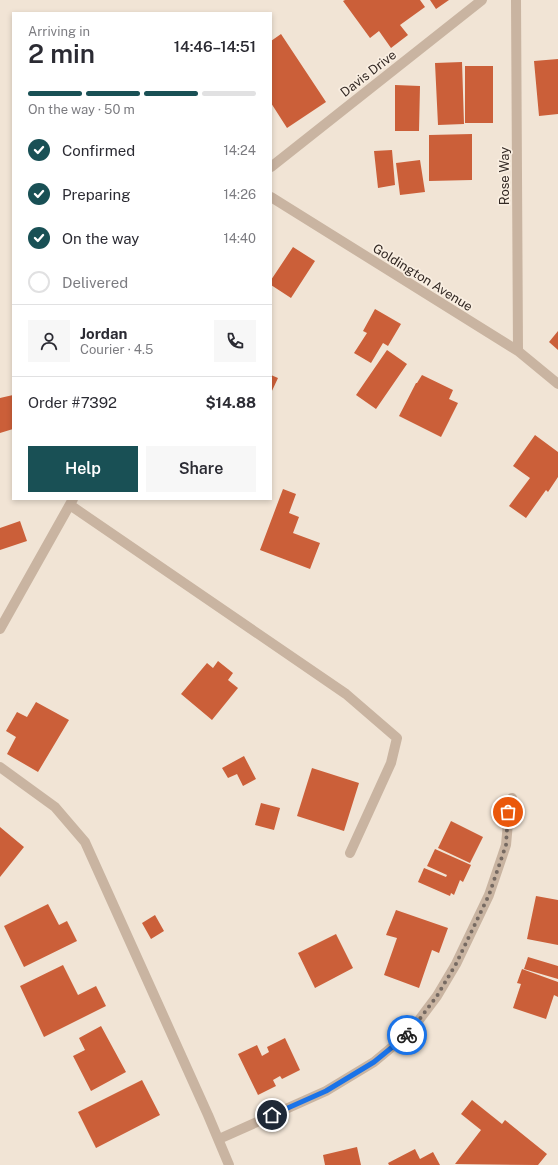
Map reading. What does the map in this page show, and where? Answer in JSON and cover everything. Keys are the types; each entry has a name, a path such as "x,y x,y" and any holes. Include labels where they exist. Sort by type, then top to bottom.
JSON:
{"street":[{"name":"Davis Drive","path":"272,166 482,0"},
{"name":"Rose Way","path":"516,0 518,351"},
{"name":"Goldington Avenue","path":"272,198 518,351 558,384"},
{"path":"0,629 71,502 346,694 397,738 391,763 350,853"},
{"path":"0,767 55,807 85,842 229,1165"},
{"path":"218,1139 326,1091 374,1062 410,1032 437,996 456,964 489,895 506,845 508,812 512,798"}],"building":[{"path":"420,0 425,7 400,25 408,35 391,48 379,31 370,38 343,1"},
{"path":"430,0 449,0 436,9"},
{"path":"281,34 326,102 287,128 272,105 272,40"},
{"path":"558,59 558,114 539,116 534,61"},
{"path":"462,62 464,124 438,125 435,63"},
{"path":"465,66 493,66 493,123 465,123"},
{"path":"395,85 420,86 419,131 395,131"},
{"path":"472,134 472,180 429,181 429,135"},
{"path":"392,150 395,185 378,188 374,151"},
{"path":"420,160 425,192 400,195 396,163"},
{"path":"293,247 315,261 291,298 272,286 272,278"},
{"path":"375,309 401,324 388,346 383,343 371,363 354,353 367,333 363,331"},
{"path":"558,331 558,350 549,342"},
{"path":"387,350 407,364 376,409 356,395"},
{"path":"272,375 278,378 272,391"},
{"path":"422,375 453,390 449,399 458,403 441,437 399,416 416,383"},
{"path":"12,395 12,429 0,433 0,398"},
{"path":"535,435 558,452 558,477 548,492 546,490 526,518 509,506 530,478 513,466"},
{"path":"283,489 296,494 289,513 299,517 293,533 320,543 310,569 260,550"},
{"path":"20,521 27,541 0,550 0,528"},
{"path":"218,661 233,673 228,680 238,688 212,720 181,694 207,663 213,668"},
{"path":"36,702 69,720 38,772 7,754 16,737 6,731 17,712 27,717"},
{"path":"244,756 256,779 243,786 237,774 228,778 222,768"},
{"path":"312,768 359,783 344,831 297,816"},
{"path":"261,803 280,808 274,830 255,825"},
{"path":"451,821 483,837 470,863 438,848"},
{"path":"0,827 24,847 0,877"},
{"path":"435,849 471,865 463,882 460,880 454,895 451,893 450,896 418,882 424,868 446,877 447,875 427,866"},
{"path":"536,896 558,900 558,945 527,939"},
{"path":"48,904 59,925 67,921 77,941 24,967 4,926"},
{"path":"396,910 448,928 439,953 432,950 419,988 384,975 397,938 386,935"},
{"path":"155,915 164,931 151,939 142,923"},
{"path":"336,934 353,968 315,988 298,953"},
{"path":"528,957 558,966 558,979 524,969"},
{"path":"63,965 78,995 96,986 106,1006 44,1037 20,986"},
{"path":"522,969 558,982 558,997 554,995 546,1019 513,1008 521,984 517,983"},
{"path":"101,1026 126,1072 91,1091 73,1056 85,1050 79,1038"},
{"path":"285,1038 300,1070 282,1079 280,1076 273,1080 276,1086 258,1095 238,1054 257,1045 262,1056 269,1052 267,1047"},
{"path":"142,1080 160,1115 96,1148 78,1112"},
{"path":"472,1100 502,1124 505,1120 547,1154 538,1165 455,1164 481,1130 461,1114"},
{"path":"357,1147 361,1165 325,1165 323,1155"},
{"path":"415,1149 420,1159 433,1152 440,1165 389,1165 388,1163"}],"way so far":[{"path":"407,1035 437,996 456,964 489,895 506,845 508,812"}],"route":[{"path":"272,1115 326,1091 374,1062 407,1035"}]}
